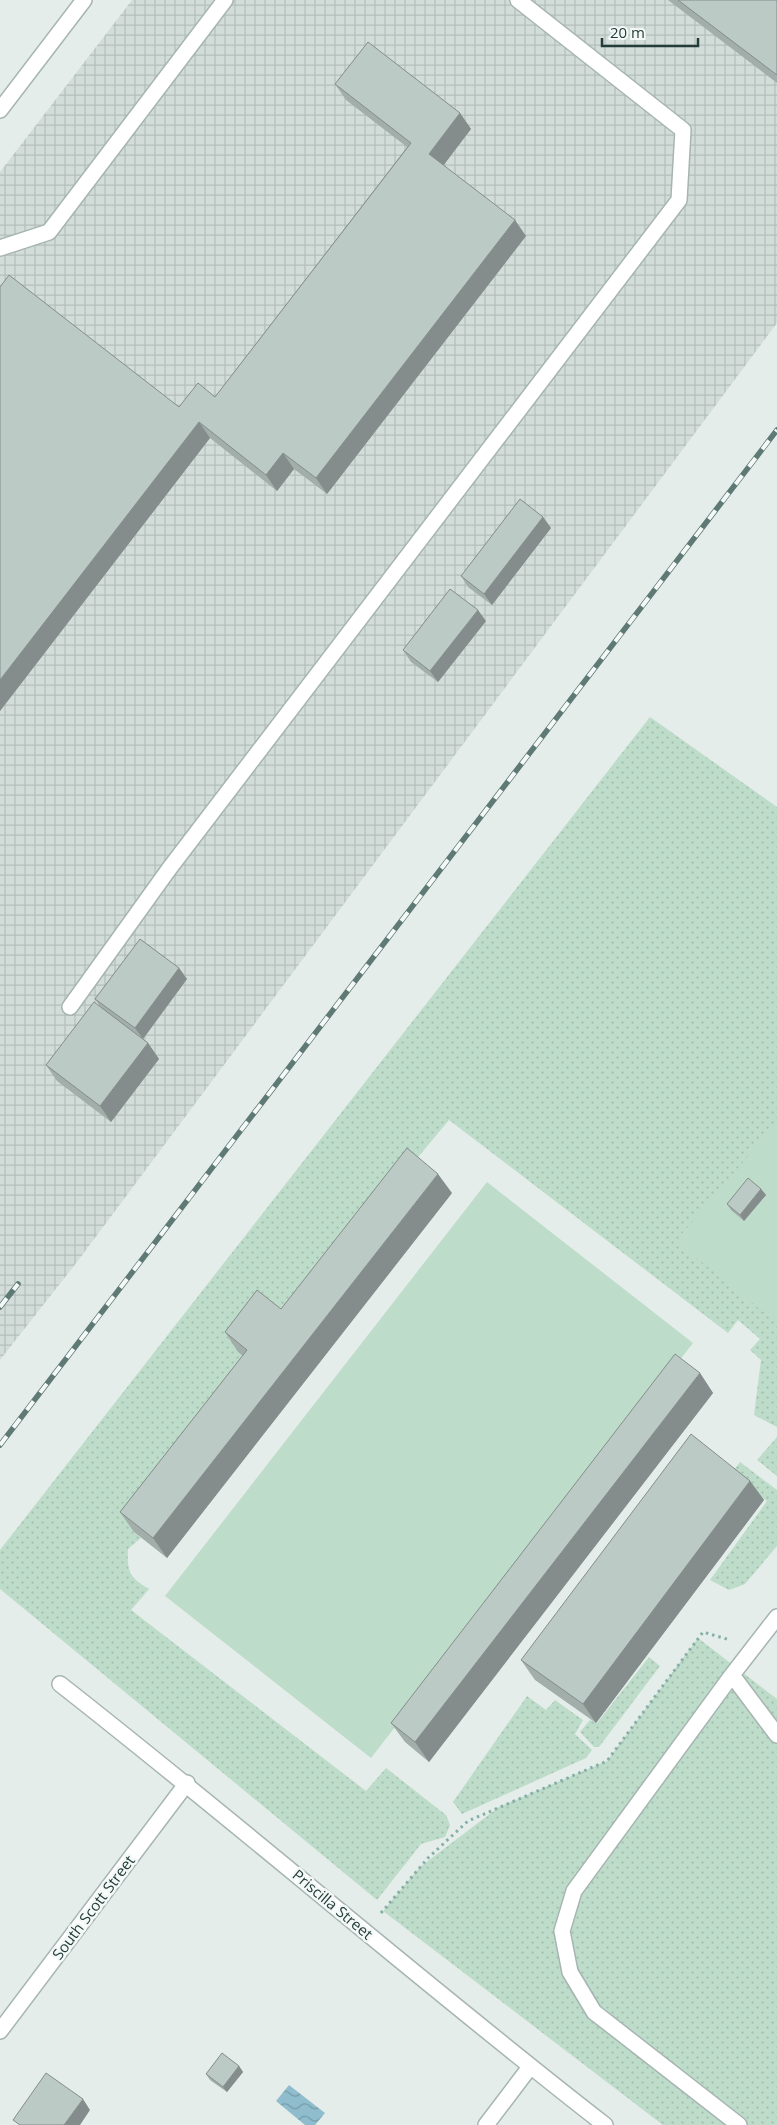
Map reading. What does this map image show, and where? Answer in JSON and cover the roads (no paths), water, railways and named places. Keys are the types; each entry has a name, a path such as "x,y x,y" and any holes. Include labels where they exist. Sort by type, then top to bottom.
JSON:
{"street":[{"path":"0,110 84,0"},
{"path":"0,248 49,232 225,0"},
{"path":"70,1007 169,869 679,200 683,130 518,0"},
{"path":"739,2125 594,2012 570,1972 562,1931 574,1891 752,1648 777,1617"},
{"path":"732,1675 777,1735"},
{"name":"Priscilla Street","path":"60,1684 187,1783 530,2067 605,2125"},
{"name":"South Scott Street","path":"0,2031 187,1783"},
{"path":"486,2125 530,2067"}],"water":[{"path":"289,2085 325,2113 315,2125 305,2125 276,2101"}],"railway":[{"path":"0,1445 777,430"},
{"path":"0,1307 18,1284"}]}
